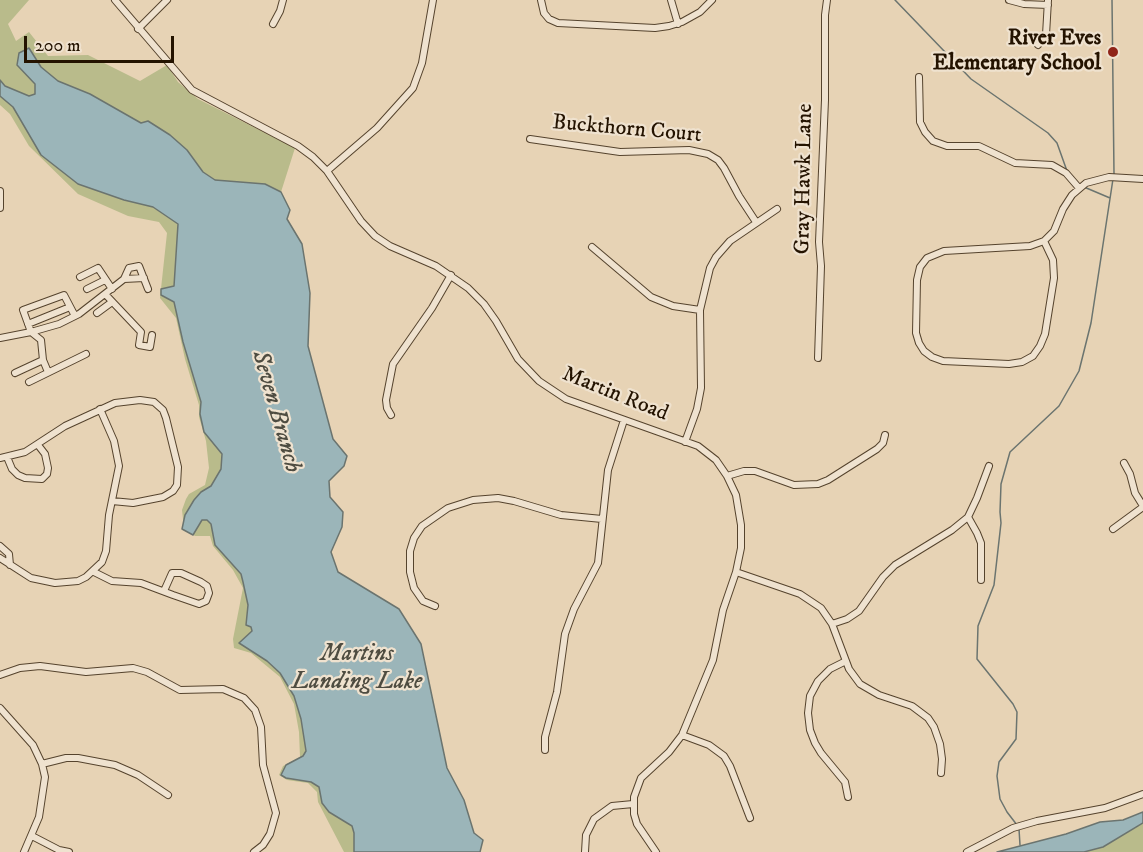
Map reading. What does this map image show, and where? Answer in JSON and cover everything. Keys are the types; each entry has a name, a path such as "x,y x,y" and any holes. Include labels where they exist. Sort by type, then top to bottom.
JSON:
{"street":[{"name":"Martin Road","path":"115,0 192,90 298,146 314,157 327,171 361,221 375,236 390,246 451,275 468,288 484,304 496,321 518,359 539,381 566,399 698,446 708,453 727,476 736,495 741,525 741,548 736,572 723,610 713,660 682,735 669,752 641,778 635,790 633,804"},
{"path":"138,29 167,0"},
{"path":"273,24 283,0"},
{"path":"327,171 376,128 413,88 422,63 433,0"},
{"path":"541,0 544,13 549,19 558,23 655,28 678,24 700,12 712,0"},
{"path":"671,0 678,24"},
{"name":"Gray Hawk Lane","path":"818,358 821,266 819,242 827,0"},
{"path":"1009,0 1024,3 1048,2 1046,35 1038,45"},
{"path":"919,77 920,122 933,141 947,146 979,146 1015,163 1052,165 1066,173 1079,188"},
{"name":"Buckthorn Court","path":"530,139 620,152 689,150 708,154 718,160 724,168 756,222"},
{"path":"1044,241 1053,260 1054,278 1044,334 1033,356 1022,362 1009,364 943,361 924,351 916,333 917,280 920,267 927,258 934,253 944,251 1030,246 1044,241 1054,231 1066,202 1079,188 1101,178 1143,179"},
{"path":"0,191 0,208"},
{"path":"685,442 702,388 700,310 710,268 730,241 777,209"},
{"path":"592,247 651,297 673,306 700,310"},
{"path":"0,338 59,324 75,316 106,295 124,279 129,268 139,266 148,289"},
{"path":"80,277 98,268 112,289"},
{"path":"391,415 386,400 393,364 432,308 451,275"},
{"path":"124,279 144,278"},
{"path":"87,289 105,280"},
{"path":"48,372 43,360 41,340 31,332 23,310 63,295 75,316"},
{"path":"106,295 141,332 139,345 150,347 152,335"},
{"path":"97,313 112,302"},
{"path":"28,324 70,307"},
{"path":"29,382 86,354"},
{"path":"15,373 43,360"},
{"path":"38,445 45,454 47,474 42,479 25,478 18,475 4,457 25,452 65,426 115,402 149,401 158,405 166,418 178,467 177,485 167,495 133,503 112,501"},
{"path":"0,558 31,578 55,584 78,581 93,572 102,562 106,551 112,501 118,475 118,456 100,409"},
{"path":"545,750 545,737 557,692 565,634 574,609 598,563 608,470 624,420"},
{"path":"727,476 755,471 794,484 818,484 877,449 883,443 885,435"},
{"path":"1113,529 1143,506 1135,493 1130,474 1124,463"},
{"path":"832,624 847,619 859,611 883,577 895,565 952,530 968,517 989,466"},
{"path":"435,606 423,601 414,588 410,572 410,551 414,538 422,526 448,508 473,500 498,498 561,514 602,519"},
{"path":"968,517 981,543 981,580"},
{"path":"0,546 9,554 10,565"},
{"path":"93,572 112,581 141,583 199,604 206,601 209,593 207,586 181,573 172,573 164,591"},
{"path":"736,572 807,597 821,608 832,624 854,677 867,689 912,706 928,718 934,726 940,744 942,773"},
{"path":"846,661 830,669 818,681 810,696 808,713 815,743 845,782 848,797"},
{"path":"0,675 20,668 40,666 86,672 133,668 147,672 180,690 223,689 244,698 255,710 261,726 263,765 276,813 270,834 263,845 254,852"},
{"path":"0,708 33,745 42,764 44,790 39,817 24,852"},
{"path":"682,735 709,745 724,756 750,818"},
{"path":"42,764 66,758 78,758 115,765 138,775 168,795"},
{"path":"967,852 1013,828 1105,808 1124,803 1143,794"},
{"path":"585,852 586,835 594,819 612,806 633,804 637,824 656,852"},
{"path":"32,836 59,850 69,852"}],"green space":[{"name":"Martins Landing Lake","path":"0,0 29,0 8,24 16,41 29,32 48,56 88,55 140,81 167,65 178,82 198,99 295,148 281,192 290,210 287,219 302,244 310,293 308,346 333,439 347,456 344,466 329,481 330,497 343,512 342,527 331,552 338,572 399,609 421,644 447,768 464,800 474,833 483,840 480,852 344,852 318,802 317,792 308,783 287,780 279,775 283,766 300,757 299,732 294,704 280,677 251,653 234,648 233,639 243,588 233,570 213,546 210,536 195,536 184,528 182,510 186,499 189,494 205,485 209,468 206,441 199,417 199,405 176,318 160,298 167,233 159,222 128,216 78,194 29,146 10,114 0,105"},
{"path":"1143,823 1143,852 1084,852 1103,847"}],"water":[{"name":"Martins Landing Lake","path":"29,48 41,67 58,81 90,94 141,123 148,121 170,135 187,150 203,172 215,180 265,184 281,192 290,210 287,219 302,244 310,293 308,346 333,439 347,456 344,466 329,481 330,497 343,512 342,527 331,552 338,572 399,609 421,644 447,768 464,800 474,833 483,840 480,852 354,852 352,826 329,812 322,803 319,787 311,782 281,775 286,765 303,756 306,751 301,719 294,696 280,673 267,661 239,643 252,631 251,627 246,625 248,605 243,582 241,574 215,545 211,524 207,520 202,520 193,535 182,529 185,515 194,500 211,486 221,469 222,454 204,432 200,414 201,402 174,302 161,295 161,289 174,286 178,224 153,207 124,200 78,184 41,155 13,107 0,96 0,80 5,86 29,96 35,94 35,84 17,65 19,53"},
{"path":"1143,812 1143,823 1103,847 1084,852 997,852 1066,834 1100,822 1123,820"}],"waterway":[{"path":"895,0 971,79 1048,133 1057,143 1067,171"},
{"path":"1112,0 1114,174"},
{"path":"1017,825 1000,799 997,776 999,762 1016,739 1017,712 977,659 978,626 994,585 1001,523 1001,484 1010,452 1059,406 1079,371 1091,323 1113,179"},
{"path":"1084,187 1110,198"},
{"path":"1019,829 1020,845"}],"place":[{"name":"River Eves Elementary School","path":"1113,52"}],"water label":[{"name":"Seven Branch","path":"275,412"}]}
